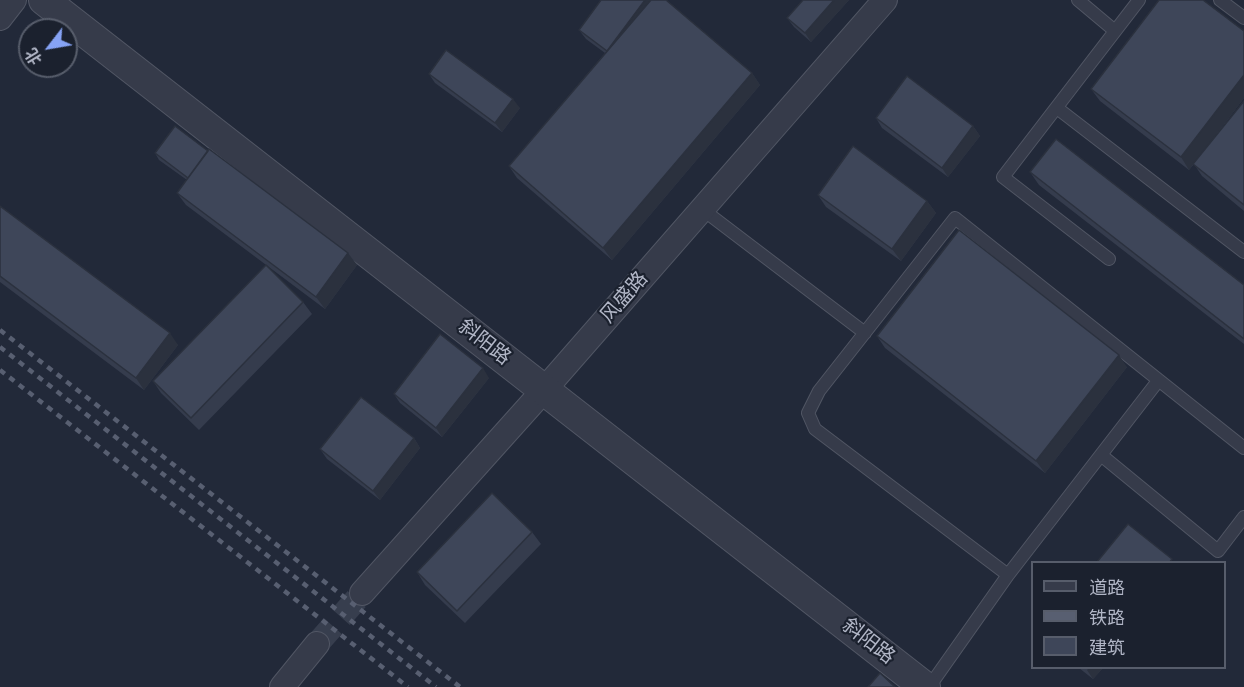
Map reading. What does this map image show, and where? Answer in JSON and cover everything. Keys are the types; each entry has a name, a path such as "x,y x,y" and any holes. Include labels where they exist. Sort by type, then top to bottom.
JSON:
{"street":[{"path":"0,18 14,0"},
{"name":"斜阳路","path":"44,0 927,687"},
{"name":"风盛路","path":"362,593 544,390 885,0"},
{"path":"282,687 317,644"}],"lane":[{"path":"1078,0 1115,31"},
{"path":"1109,259 1003,177 1139,0"},
{"path":"1220,0 1244,18"},
{"path":"1056,108 1244,252"},
{"path":"702,209 865,333"},
{"path":"1008,574 815,429 808,413 819,391 954,218 1244,448"},
{"path":"927,687 1008,574 1158,381"},
{"path":"1101,455 1218,551 1244,517"}],"building":[{"path":"601,0 645,0 607,51 579,30"},
{"path":"651,0 666,0 752,73 603,248 509,166"},
{"path":"803,0 834,0 805,33 787,18"},
{"path":"1159,0 1203,0 1244,31 1244,75 1181,157 1091,89"},
{"path":"446,50 513,99 495,123 429,74"},
{"path":"907,76 973,126 942,168 876,118"},
{"path":"1244,101 1244,205 1193,164"},
{"path":"175,126 208,151 188,178 155,153"},
{"path":"1056,139 1244,285 1244,339 1030,172"},
{"path":"853,146 927,201 892,249 818,195"},
{"path":"209,149 348,253 316,297 177,193"},
{"path":"0,206 170,333 136,378 0,276"},
{"path":"959,230 1119,355 1036,461 877,336"},
{"path":"266,265 303,302 191,418 153,381"},
{"path":"440,334 483,368 436,428 394,394"},
{"path":"361,397 414,438 373,491 320,449"},
{"path":"492,493 532,532 457,611 417,572"},
{"path":"1128,524 1172,559 1171,561 1098,561"},
{"path":"880,673 895,687 868,687"}],"tunnel":[{"path":"317,644 362,593"}],"railway":[{"path":"0,330 460,687"},
{"path":"0,347 436,687"},
{"path":"0,370 408,687"}]}
